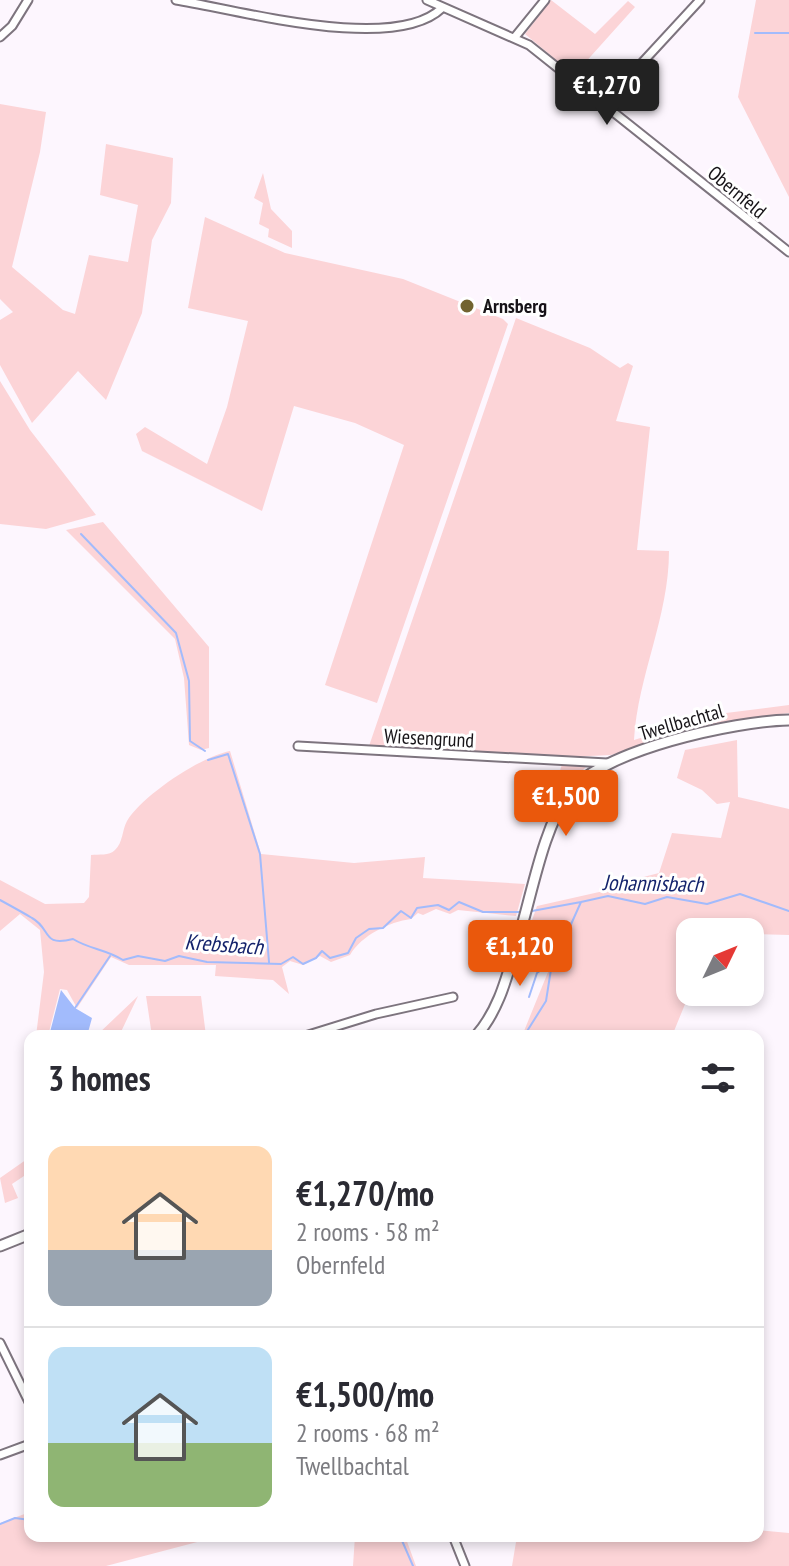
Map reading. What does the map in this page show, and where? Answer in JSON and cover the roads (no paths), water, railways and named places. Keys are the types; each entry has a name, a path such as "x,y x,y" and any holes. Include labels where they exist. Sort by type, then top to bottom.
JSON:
{"street":[{"path":"0,37 12,26 28,0"},
{"path":"176,0 294,23 369,28 422,23 442,8"},
{"name":"Obernfeld","path":"427,0 515,37 789,252"},
{"path":"515,37 545,0"},
{"path":"604,104 700,0"},
{"name":"Twellbachtal","path":"480,1030 496,1007 560,807 579,781 607,763 732,726 789,720"},
{"name":"Wiesengrund","path":"298,746 607,763"},
{"path":"324,1030 376,1014 453,997"},
{"path":"0,1246 24,1236"},
{"path":"0,1343 24,1392"},
{"path":"0,1455 24,1446"},
{"path":"455,1542 465,1566"}],"water":[{"path":"61,990 75,1008 92,1018 89,1030 51,1030"}],"waterway":[{"path":"755,33 789,33"},
{"path":"81,534 176,633 189,681 190,741 205,751"},
{"path":"208,760 228,754 260,854 269,962"},
{"name":"Johannisbach","path":"529,997 537,973 552,962 559,951 581,902 608,896 645,904 667,897 707,904 740,894 789,911"},
{"name":"Krebsbach","path":"0,900 38,922 51,939 73,939 123,960 138,956 165,961 179,956 207,962 281,964 293,957 303,964 322,951 330,958 348,953 356,938 369,929 383,928 401,911 411,918 417,908 438,905 449,910 459,902 483,912 521,912"},
{"path":"532,911 581,902"},
{"path":"75,1008 110,956"},
{"name":"Johannisbach","path":"528,1030 546,1001 552,963"},
{"path":"0,1524 15,1518 24,1519"},
{"name":"Johannisbach","path":"403,1542 413,1566"}],"place":[{"name":"Arnsberg","path":"467,306"}]}
